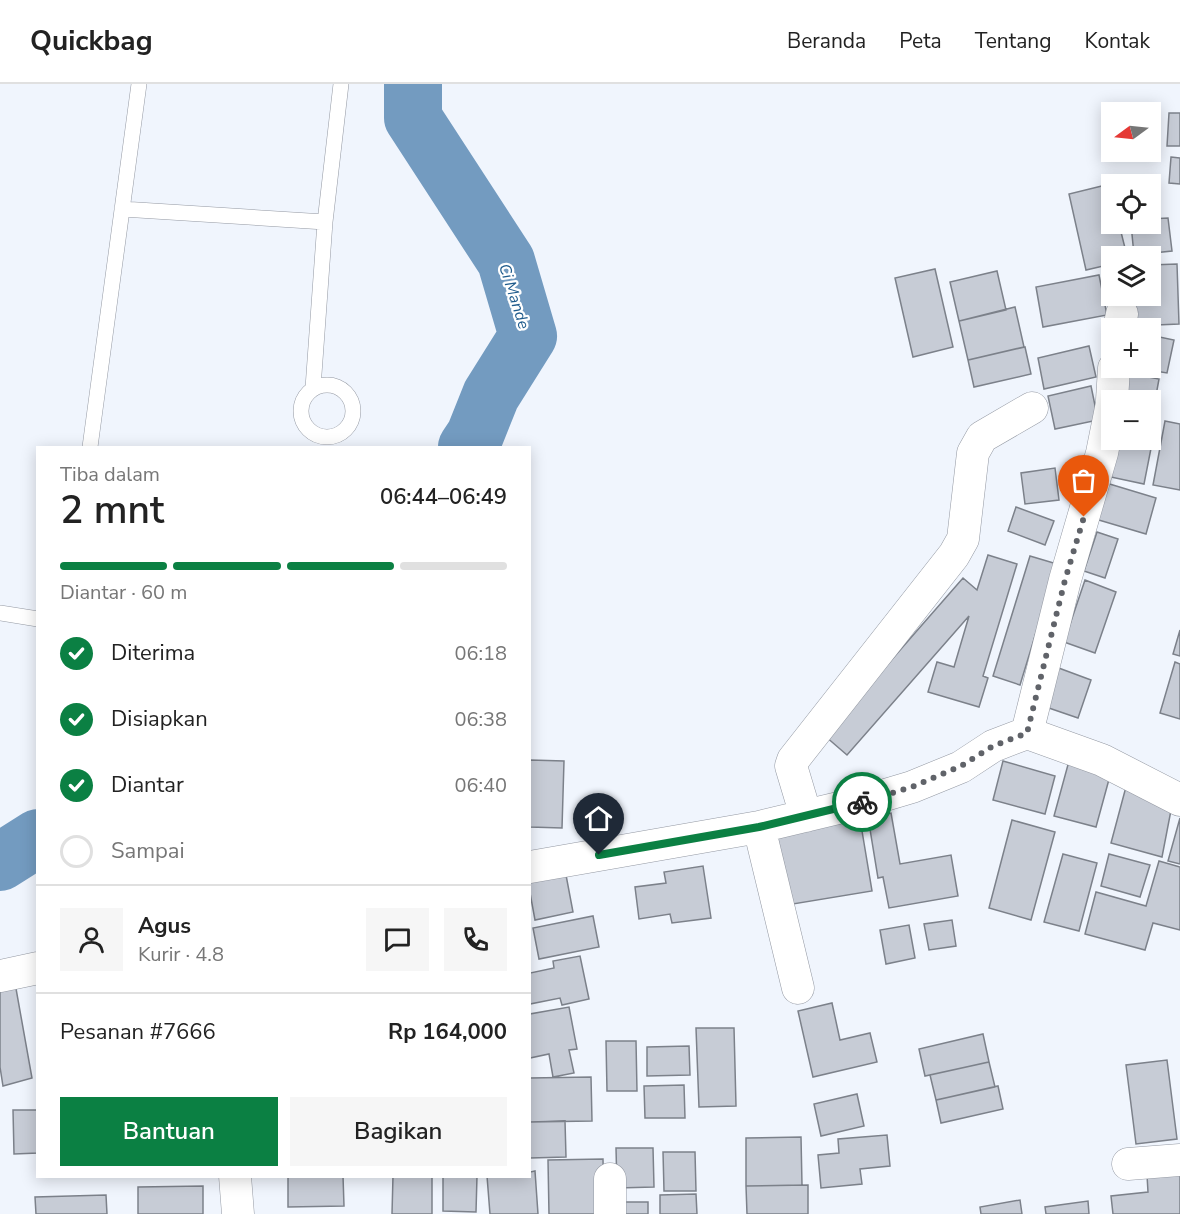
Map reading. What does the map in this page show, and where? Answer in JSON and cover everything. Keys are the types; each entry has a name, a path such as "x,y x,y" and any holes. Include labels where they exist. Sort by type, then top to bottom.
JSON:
{"street":[{"path":"806,816 791,766 793,760 954,555 963,539 973,453 982,437 1032,408"},
{"path":"1027,733 1065,580 1103,450"},
{"path":"531,867 759,827 855,804 912,787 961,766 993,746 1027,733 1102,760 1180,800"},
{"path":"759,827 798,987"},
{"path":"0,976 36,968"},
{"path":"1128,1164 1180,1160"},
{"path":"236,1178 238,1214"},
{"path":"610,1179 610,1214"}],"lane":[{"path":"90,446 139,84"},
{"path":"313,388 325,222 341,84"},
{"path":"122,209 325,222"},
{"path":"0,613 36,619"}],"building":[{"path":"1169,113 1180,113 1180,146 1167,146"},
{"path":"1171,157 1180,158 1180,184 1169,183"},
{"path":"1101,186 1101,234 1122,234 1124,246 1101,246 1101,267 1086,270 1069,194"},
{"path":"1161,218 1168,218 1172,251 1161,252 1161,246 1133,246 1132,234 1161,234"},
{"path":"1177,264 1179,324 1161,325 1161,318 1132,318 1132,306 1161,306 1161,265"},
{"path":"935,269 953,347 913,357 895,278"},
{"path":"997,271 1006,310 959,321 950,282"},
{"path":"1099,275 1101,306 1105,306 1107,315 1043,327 1036,287"},
{"path":"1015,307 1024,347 968,360 959,321"},
{"path":"1161,337 1174,340 1167,373 1161,372"},
{"path":"1089,346 1096,377 1044,389 1038,358"},
{"path":"1025,347 1031,374 974,387 968,360"},
{"path":"1127,378 1159,379 1157,390 1125,390"},
{"path":"1091,386 1098,420 1055,429 1048,396"},
{"path":"1165,421 1180,424 1180,490 1153,485"},
{"path":"1111,450 1151,450 1144,484 1106,476"},
{"path":"1055,468 1059,500 1025,504 1021,473"},
{"path":"1103,482 1156,498 1146,534 1092,518"},
{"path":"1016,507 1054,521 1045,545 1008,531"},
{"path":"1097,532 1118,539 1105,578 1084,571"},
{"path":"988,555 1017,564 983,676 988,678 979,707 928,692 937,662 954,667 969,616 847,755 825,736 963,578 977,590"},
{"path":"1030,556 1057,564 1020,685 993,676"},
{"path":"1085,580 1116,592 1095,653 1064,642"},
{"path":"1180,630 1180,656 1173,654"},
{"path":"1175,662 1180,664 1180,719 1160,713"},
{"path":"1056,667 1091,680 1078,718 1043,706"},
{"path":"531,760 564,761 562,828 531,827"},
{"path":"1003,761 1055,776 1045,814 993,800"},
{"path":"1069,761 1111,772 1096,827 1054,816"},
{"path":"1127,783 1173,800 1162,857 1111,843"},
{"path":"891,813 900,864 951,855 958,896 889,908 883,877 878,878 868,817"},
{"path":"1180,818 1180,864 1168,861"},
{"path":"860,819 872,891 787,905 774,834"},
{"path":"1012,820 1055,832 1031,920 989,908"},
{"path":"1063,854 1097,863 1079,931 1044,922"},
{"path":"1109,854 1150,865 1140,897 1101,886"},
{"path":"1159,861 1180,867 1180,930 1153,923 1145,950 1085,934 1096,892 1146,906"},
{"path":"703,866 711,918 672,923 670,914 639,919 635,887 666,883 664,872"},
{"path":"566,875 573,912 535,920 531,882"},
{"path":"593,916 599,947 539,959 533,928"},
{"path":"952,920 956,946 929,950 924,924"},
{"path":"909,925 915,958 886,964 880,930"},
{"path":"580,956 589,999 562,1005 560,998 531,1004 531,973 554,968 553,961"},
{"path":"15,983 32,1078 3,1086 0,1067 0,987"},
{"path":"832,1003 840,1040 870,1033 877,1062 813,1077 798,1011"},
{"path":"569,1007 577,1049 569,1050 574,1073 553,1077 549,1054 531,1058 531,1014"},
{"path":"696,1028 734,1028 736,1106 699,1107"},
{"path":"983,1034 989,1062 925,1076 919,1049"},
{"path":"606,1041 636,1041 637,1091 607,1091"},
{"path":"689,1046 690,1075 647,1076 647,1047"},
{"path":"1167,1060 1177,1139 1136,1144 1126,1065"},
{"path":"989,1062 995,1087 936,1100 930,1075"},
{"path":"591,1077 592,1121 531,1122 531,1078"},
{"path":"684,1085 685,1118 645,1118 644,1086"},
{"path":"998,1086 1003,1109 941,1123 936,1100"},
{"path":"857,1094 864,1126 821,1136 814,1104"},
{"path":"13,1110 36,1110 36,1153 14,1154"},
{"path":"565,1121 566,1157 531,1158 531,1122"},
{"path":"887,1135 890,1166 860,1169 862,1184 821,1188 818,1155 839,1153 838,1139"},
{"path":"801,1137 802,1185 746,1186 746,1138"},
{"path":"616,1148 653,1148 654,1187 617,1188"},
{"path":"663,1152 695,1152 696,1191 664,1191"},
{"path":"603,1159 604,1214 549,1214 548,1160"},
{"path":"535,1171 538,1214 490,1214 487,1178 531,1178 531,1172"},
{"path":"1180,1172 1180,1214 1113,1214 1111,1196 1148,1192 1147,1175"},
{"path":"288,1178 343,1178 344,1206 288,1207"},
{"path":"393,1178 432,1178 432,1214 392,1214"},
{"path":"443,1178 477,1178 476,1212 443,1211"},
{"path":"808,1185 808,1214 747,1214 746,1186"},
{"path":"203,1186 203,1214 138,1214 138,1187"},
{"path":"696,1194 697,1214 660,1214 660,1195"},
{"path":"106,1195 107,1214 36,1214 35,1197"},
{"path":"1020,1200 1022,1214 981,1214 980,1207"},
{"path":"1088,1201 1089,1214 1046,1214 1045,1207"},
{"path":"621,1202 648,1202 648,1214 621,1214"}],"waterway":[{"name":"Ci Mande","path":"413,84 413,118 506,261 528,336 491,395 475,435 468,446"},
{"name":"Ci Mande","path":"0,862 36,839"}],"way so far":[{"path":"862,802 912,787 961,766 993,746 1027,733 1065,580 1084,517"}],"route":[{"path":"599,855 759,827 862,802"}]}
